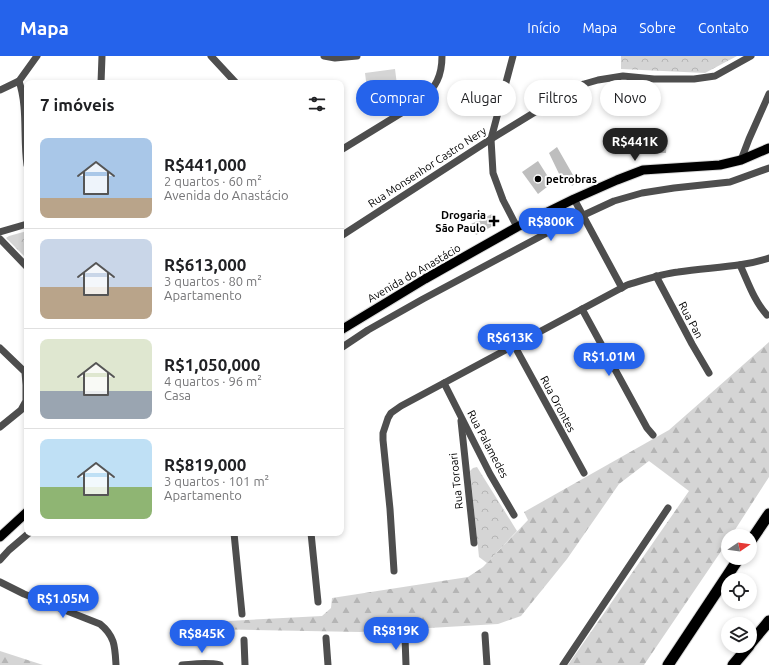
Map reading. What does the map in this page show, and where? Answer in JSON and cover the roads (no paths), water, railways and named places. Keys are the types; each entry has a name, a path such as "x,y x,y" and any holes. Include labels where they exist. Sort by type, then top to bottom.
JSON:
{"highway":[{"path":"757,532 769,514"},
{"path":"668,665 734,565"},
{"path":"757,635 769,621"},
{"path":"733,665 743,653"}],"main road":[{"name":"Avenida do Anastácio","path":"344,328 517,227 617,180 643,170 720,165 742,160 769,148"},
{"path":"0,537 24,515"}],"street":[{"path":"0,90 19,81 36,56"},
{"path":"101,80 102,56"},
{"path":"211,56 233,80"},
{"path":"324,56 335,58 357,56"},
{"path":"344,148 426,97 436,84 441,72 442,56"},
{"path":"513,56 491,139 493,173 503,200 517,227"},
{"name":"Rua Monsenhor Castro Nery","path":"344,234 491,139 571,90 584,84 623,76 694,79 715,76 751,56"},
{"path":"19,81 23,92 24,122"},
{"path":"742,160 748,142 769,94"},
{"path":"344,346 368,330 423,299 560,226 614,202 642,193 730,182 769,168"},
{"path":"574,199 622,288"},
{"path":"0,232 24,225"},
{"path":"0,239 24,264"},
{"path":"394,571 383,433 391,413 401,406 627,285 656,276 677,272 740,265 769,258"},
{"path":"740,265 762,310 767,315"},
{"name":"Rua Pan","path":"656,276 709,373"},
{"path":"582,309 653,435"},
{"name":"Rua Orontes","path":"514,345 584,474"},
{"path":"0,348 24,366"},
{"name":"Rua Palamedes","path":"444,383 490,474 514,515"},
{"path":"0,427 21,410 24,405"},
{"name":"Rua Toroari","path":"461,418 474,543"},
{"path":"563,665 668,508"},
{"path":"0,560 14,544 25,536"},
{"path":"234,536 242,614"},
{"path":"311,536 318,602"},
{"path":"0,582 24,594 100,624 108,631 112,639 116,665"},
{"path":"485,635 487,665"},
{"path":"405,637 406,665"},
{"path":"326,638 328,665"},
{"path":"244,640 245,665"},
{"path":"182,665 203,663 220,665"}],"place":[{"name":"petrobras","path":"538,179"},
{"name":"Drogaria São Paulo","path":"494,221"}]}
